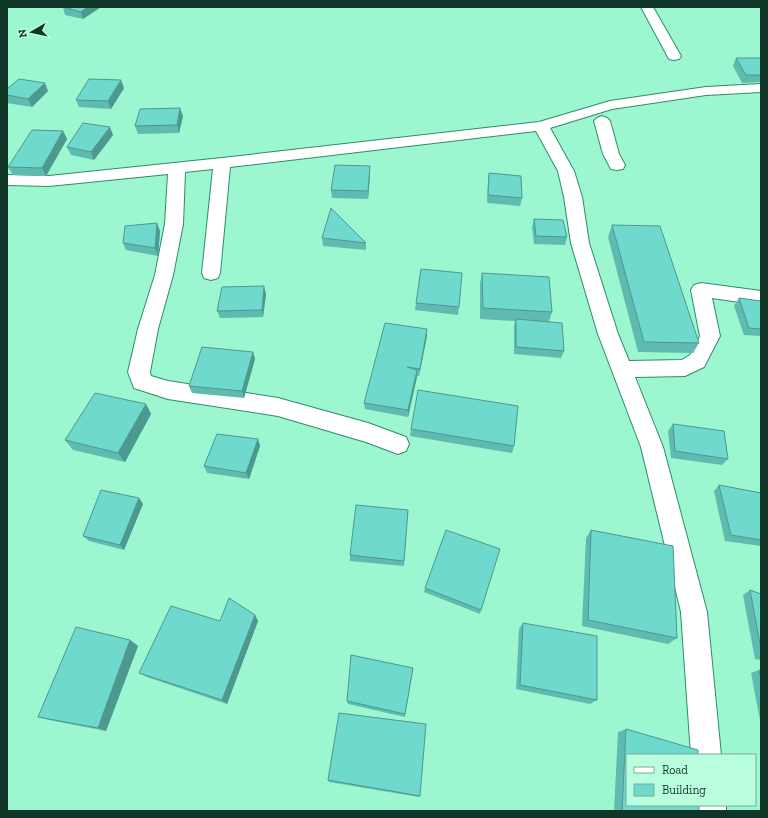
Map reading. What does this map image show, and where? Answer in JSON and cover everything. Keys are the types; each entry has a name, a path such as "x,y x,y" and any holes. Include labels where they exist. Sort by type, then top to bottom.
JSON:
{"street":[{"path":"647,7 674,56"},
{"path":"7,180 49,181 222,163 541,126 610,105 706,91 761,88"},
{"path":"602,121 611,154 617,165"},
{"path":"541,126 566,171 573,197 580,243 608,334 652,447 694,612 706,754"},
{"path":"211,273 222,163"},
{"path":"177,168 174,224 164,275 148,329 139,372 142,382 168,390 278,407 368,433 398,444"},
{"path":"622,369 685,368 697,362 710,336 701,290 761,298"}],"building":[{"path":"63,7 87,7 81,12"},
{"path":"736,58 761,58 761,75 746,75"},
{"path":"19,79 45,83 28,99 7,95 7,89"},
{"path":"89,79 121,80 108,101 76,100"},
{"path":"180,108 177,125 135,126 140,109"},
{"path":"83,123 110,127 91,152 67,147"},
{"path":"32,130 63,131 42,168 8,167"},
{"path":"335,165 370,166 368,191 331,190"},
{"path":"489,173 521,176 522,198 488,195"},
{"path":"331,208 366,243 322,238"},
{"path":"534,219 563,220 567,237 536,236"},
{"path":"157,223 155,248 123,243 125,226"},
{"path":"612,225 660,226 699,343 644,342"},
{"path":"421,269 462,273 459,307 416,303"},
{"path":"482,273 549,277 552,312 483,308"},
{"path":"264,286 262,310 217,311 222,287"},
{"path":"739,298 761,301 761,329 749,328"},
{"path":"516,319 562,323 564,351 516,347"},
{"path":"385,323 427,329 420,369 407,367 417,370 408,410 364,403"},
{"path":"202,347 253,352 242,391 189,386"},
{"path":"418,390 518,406 514,446 411,429"},
{"path":"95,393 146,404 118,453 65,440"},
{"path":"673,424 724,431 728,459 675,451"},
{"path":"217,434 258,439 246,473 204,466"},
{"path":"719,485 761,493 761,540 731,535"},
{"path":"101,490 139,498 120,545 83,536"},
{"path":"356,505 408,510 404,561 350,555"},
{"path":"446,530 500,549 481,610 425,588"},
{"path":"591,530 673,546 677,638 588,620"},
{"path":"750,590 761,594 761,649"},
{"path":"229,598 255,615 222,700 139,673 171,606 220,621"},
{"path":"523,623 597,636 597,700 520,685"},
{"path":"76,627 130,640 98,728 38,717"},
{"path":"351,655 413,668 405,714 347,701"},
{"path":"339,713 426,724 420,796 328,780"},
{"path":"626,729 698,750 698,754 626,754 626,806 699,806 699,811 622,811"}]}
